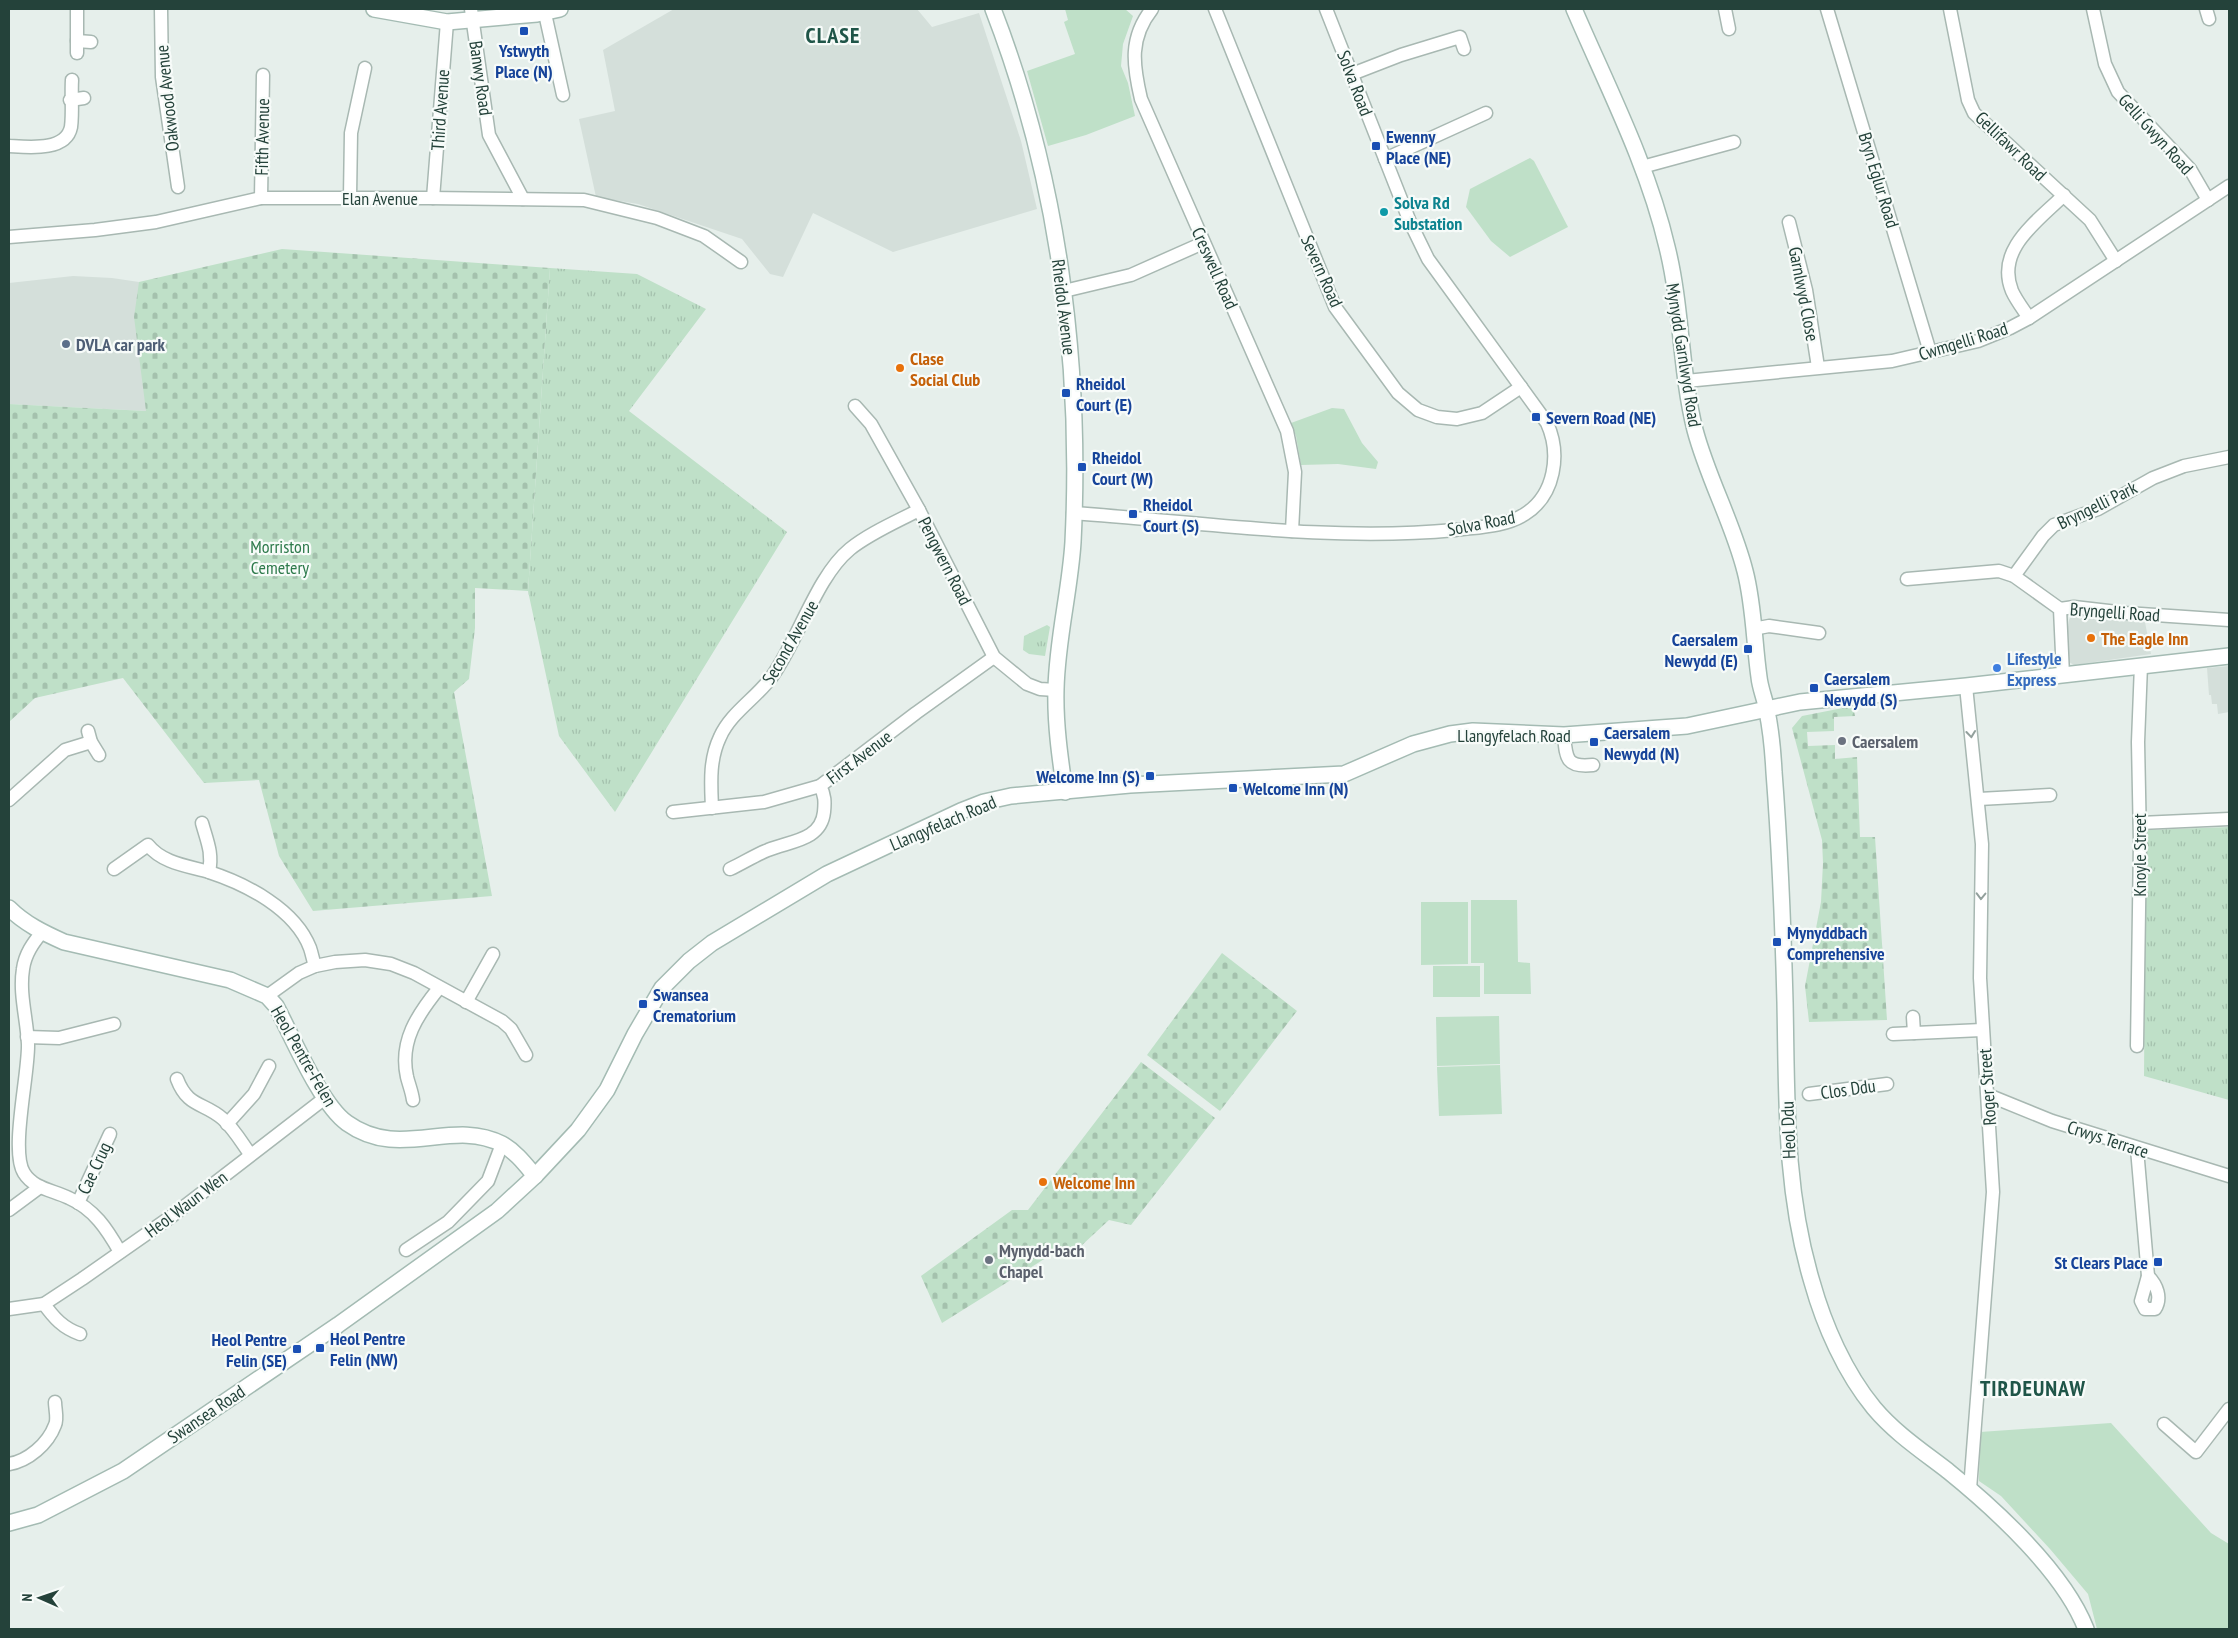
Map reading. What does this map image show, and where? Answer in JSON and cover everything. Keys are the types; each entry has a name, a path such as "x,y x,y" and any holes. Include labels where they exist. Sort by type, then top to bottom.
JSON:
{"street":[{"path":"77,9 77,47 91,42"},
{"name":"Oakwood Avenue","path":"161,9 162,77 178,187"},
{"name":"Rheidol Avenue","path":"993,9 1019,84 1036,146 1064,291 1074,408 1073,544 1056,690 1060,754 1065,792"},
{"name":"Creswell Road","path":"1152,9 1136,38 1133,68 1141,99 1287,431 1295,472 1292,531"},
{"name":"Severn Road","path":"1215,9 1335,307 1398,393 1418,410 1437,417 1457,419 1482,413 1521,387"},
{"name":"Solva Road","path":"1073,513 1346,535 1413,534 1479,527 1505,522 1525,515 1544,495 1550,484 1554,471 1554,446 1547,424 1428,259 1410,222 1384,159 1326,9"},
{"name":"Mynydd Garnlwyd Road","path":"1574,9 1642,167 1660,217 1669,253 1686,381 1697,436 1736,538 1747,576 1760,684 1767,709"},
{"path":"1725,9 1729,29"},
{"name":"Bryn Eglur Road","path":"1827,9 1930,352"},
{"name":"Gellifawr Road","path":"1950,9 1968,100 1974,114 2090,220 2116,261"},
{"name":"Gelli Gwyn Road","path":"2093,9 2104,64 2118,92 2190,169 2208,200"},
{"path":"381,10 447,22 472,14 550,10 563,95"},
{"name":"Banwy Road","path":"472,14 488,135 523,199"},
{"name":"Third Avenue","path":"433,198 447,22"},
{"path":"1352,74 1401,55 1460,37 1464,49"},
{"path":"350,197 351,133 364,68"},
{"name":"Fifth Avenue","path":"261,198 263,76"},
{"path":"9,146 39,147 60,142 66,137 71,128 70,100 72,80"},
{"path":"70,100 84,98"},
{"path":"1384,159 1486,113"},
{"path":"1642,167 1734,142"},
{"name":"Cwmgelli Road","path":"1686,381 1892,361 1978,341 2029,318 2229,186"},
{"path":"2029,318 2012,291 2008,276 2009,260 2016,243 2064,195"},
{"name":"Elan Avenue","path":"9,237 95,230 156,222 261,198 350,197 584,200 657,218 704,236 741,262"},
{"name":"Garnlwyd Close","path":"1789,222 1806,290 1818,367"},
{"path":"1064,291 1131,275 1204,243"},
{"name":"Pengwern Road","path":"855,406 872,424 919,510 994,657 1027,684 1040,689 1056,690"},
{"name":"Bryngelli Park","path":"2014,576 2043,536 2054,525 2098,509 2153,478 2184,466 2229,456"},
{"name":"Second Avenue","path":"712,808 711,774 714,754 720,737 728,722 762,690 775,672 795,638 823,582 850,550 919,510"},
{"path":"1907,579 1999,571 2014,576 2060,609 2063,675"},
{"name":"Bryngelli Road","path":"2060,609 2074,608 2126,614 2229,620"},
{"path":"1753,629 1769,626 1819,633"},
{"name":"Llangyfelach Road","path":"535,1176 578,1130 607,1090 635,1034 662,988 689,961 712,943 828,874 984,802 1011,796 1130,785 1344,774 1413,744 1450,734 1473,731 1564,735 1687,726 1800,702 1966,686 2229,656"},
{"name":"First Avenue","path":"674,812 764,802 820,786 994,657"},
{"name":"Knoyle Street","path":"2137,1046 2140,824 2138,742 2141,665"},
{"name":"Roger Street","path":"1966,686 1982,844 1980,978 1993,1192 1970,1489"},
{"name":"Heol Ddu","path":"1767,709 1774,768 1784,941 1789,1172 1804,1256 1826,1323 1849,1370 1872,1405 1890,1424 1999,1514 2057,1581 2080,1614 2086,1629"},
{"path":"1564,735 1566,755 1569,761 1580,766 1593,765"},
{"path":"9,800 65,750 90,736 99,755"},
{"path":"730,869 768,850 802,839 818,829 823,817 824,805 824,794 820,786"},
{"path":"1978,799 2050,795"},
{"path":"2140,824 2229,819"},
{"path":"202,823 210,848 209,872"},
{"path":"114,870 148,845 155,854 240,884 272,903 301,932 310,947 315,966"},
{"name":"Heol Pentre-Felen","path":"9,908 19,918 42,932 64,942 230,980 267,996 276,1006 324,1098 346,1122 367,1135 395,1141 468,1134 502,1144 516,1153 535,1176"},
{"path":"42,932 31,945 23,966 21,981 28,1059 19,1133 20,1159 24,1173 40,1187 78,1203 97,1216 120,1252"},
{"path":"466,1002 493,954"},
{"path":"267,996 299,973 315,966 334,962 365,960 391,964 466,1002 480,1007 511,1029 526,1055"},
{"path":"413,1100 407,1076 407,1038 414,1021 439,988"},
{"path":"1913,1017 1914,1033"},
{"path":"27,1037 59,1038 114,1024"},
{"path":"1892,1034 1982,1030"},
{"path":"227,1124 254,1094 269,1066"},
{"path":"178,1079 181,1090 188,1099 222,1118 250,1154"},
{"name":"Clos Ddu","path":"1809,1094 1887,1084"},
{"name":"Crwys Terrace","path":"1988,1095 2052,1121 2137,1149 2229,1176"},
{"name":"Heol Waun Wen","path":"9,1309 44,1304 172,1216 324,1098"},
{"name":"Cae Crug","path":"78,1203 110,1134"},
{"path":"406,1250 448,1222 488,1181 502,1144"},
{"path":"2137,1149 2148,1276"},
{"name":"Swansea Road","path":"9,1523 38,1515 123,1471 338,1325 490,1217 535,1176"},
{"path":"9,1210 40,1187"},
{"path":"44,1304 54,1318 67,1329 80,1334"},
{"path":"9,1464 34,1453 45,1442 56,1424 55,1402"},
{"path":"2164,1424 2196,1452 2228,1415"}],"shaded area":[{"path":"674,9 917,9 932,27 979,13 1021,141 1037,209 893,252 813,213 783,277 770,274 742,239 638,204 596,197 579,119 615,111 603,50"},
{"name":"DVLA car park","path":"73,276 112,278 139,282 147,411 9,404 9,283"},
{"path":"2071,616 2145,622 2151,654 2074,665 2069,662 2066,640 2069,620"},
{"path":"2229,666 2229,712 2218,714 2217,704 2212,704 2211,695 2209,695 2207,668"}],"green space":[{"path":"1065,9 1125,9 1133,16 1123,44 1121,66 1128,83 1135,116 1086,135 1048,146 1027,71 1075,54 1064,22 1068,20"},
{"path":"1530,158 1534,161 1568,227 1510,257 1491,241 1466,207 1470,189"},
{"name":"Morriston Cemetery","path":"282,249 550,268 528,591 475,588 475,628 469,679 454,692 492,896 313,911 279,856 259,780 204,783 123,678 35,698 9,722 9,404 146,411 134,317 139,282"},
{"path":"550,268 637,274 706,309 629,411 787,532 615,812 559,736 528,591"},
{"path":"1332,408 1344,409 1362,443 1378,462 1376,469 1338,464 1301,465 1296,436 1291,423"},
{"path":"1047,625 1050,627 1045,656 1029,654 1023,650 1024,636"},
{"path":"1853,706 1855,716 1834,717 1834,731 1807,732 1808,746 1835,745 1835,759 1857,757 1860,837 1875,837 1887,1020 1809,1022 1805,986 1821,902 1822,840 1792,728 1802,716"},
{"path":"2229,827 2229,1100 2144,1076 2146,830"},
{"path":"1471,900 1517,900 1518,962 1530,963 1531,994 1484,994 1484,963 1471,963"},
{"path":"1421,902 1468,902 1468,964 1421,965"},
{"path":"1222,953 1297,1011 1220,1111 1147,1055"},
{"path":"1433,966 1480,966 1480,997 1433,997"},
{"path":"1499,1016 1500,1064 1437,1066 1436,1017"},
{"path":"1141,1062 1215,1118 1131,1225 1109,1220 1081,1246 1057,1251 942,1323 921,1276 1012,1210 1028,1210"},
{"path":"1500,1065 1502,1114 1439,1116 1437,1067"},
{"path":"2111,1423 2211,1533 2229,1544 2229,1629 2097,1629 2088,1594 2001,1496 1979,1481 1980,1432"}],"place":[{"name":"Ystwyth Place (N)","path":"524,31"},
{"name":"Ewenny Place (NE)","path":"1376,146"},
{"name":"Solva Rd Substation","path":"1384,212"},
{"name":"DVLA car park","path":"66,344"},
{"name":"Clase Social Club","path":"900,368"},
{"name":"Rheidol Court (E)","path":"1066,393"},
{"name":"Severn Road (NE)","path":"1536,417"},
{"name":"Rheidol Court (W)","path":"1082,467"},
{"name":"Rheidol Court (S)","path":"1133,514"},
{"name":"The Eagle Inn","path":"2091,638"},
{"name":"Caersalem Newydd (E)","path":"1748,649"},
{"name":"Lifestyle Express","path":"1997,668"},
{"name":"Caersalem Newydd (S)","path":"1814,688"},
{"name":"Caersalem","path":"1842,741"},
{"name":"Caersalem Newydd (N)","path":"1594,742"},
{"name":"Welcome Inn (S)","path":"1150,776"},
{"name":"Welcome Inn (N)","path":"1233,788"},
{"name":"Mynyddbach Comprehensive","path":"1777,942"},
{"name":"Swansea Crematorium","path":"643,1004"},
{"name":"Welcome Inn","path":"1043,1182"},
{"name":"Mynydd-bach Chapel","path":"989,1260"},
{"name":"St Clears Place","path":"2158,1262"},
{"name":"Heol Pentre Felin (NW)","path":"320,1348"},
{"name":"Heol Pentre Felin (SE)","path":"297,1349"}],"district":[{"name":"CLASE","path":"833,35"},
{"name":"TIRDEUNAW","path":"2033,1388"}]}
